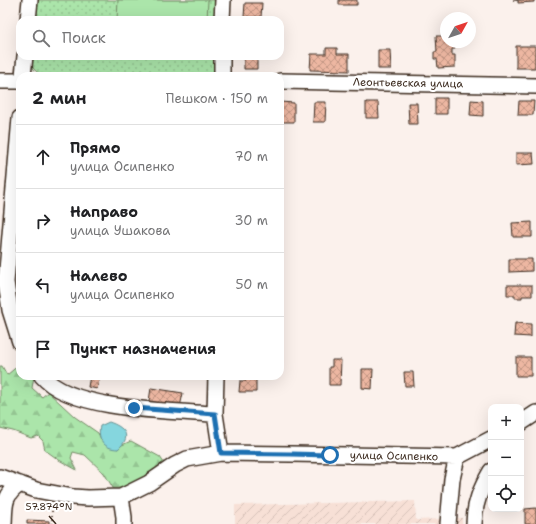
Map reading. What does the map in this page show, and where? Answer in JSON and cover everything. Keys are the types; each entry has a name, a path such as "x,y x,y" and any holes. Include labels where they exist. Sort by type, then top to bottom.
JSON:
{"street":[{"path":"28,16 30,0"},
{"path":"222,0 222,16"},
{"path":"24,72 25,60"},
{"path":"222,60 222,72"},
{"path":"0,81 16,81"},
{"name":"Леонтьевская улица","path":"284,81 536,86"},
{"path":"16,165 6,282 10,310 16,329"},
{"path":"47,380 66,394 98,402 134,408 215,414"},
{"path":"216,380 215,414 221,453"},
{"name":"улица Осипенко","path":"121,498 150,483 175,465 187,459 221,453 457,457 489,440"},
{"path":"448,524 452,480 457,457"},
{"path":"474,524 476,504 480,490 488,476"},
{"path":"0,477 52,493 88,498 121,498 124,524"},
{"path":"4,524 8,495 20,484"}],"path":[{"path":"52,493 52,524"}],"shaded area":[{"path":"415,501 416,520 462,518 462,524 235,524 235,505"}],"green space":[{"path":"35,0 218,0 218,16 34,16"},
{"path":"118,0 208,0 207,16 117,16"},
{"path":"31,60 217,60 216,72 37,72"},
{"path":"0,366 2,366 7,375 16,367 16,380 33,380 32,388 42,397 48,392 75,417 98,433 102,441 118,449 122,445 131,441 160,457 164,463 157,470 126,488 113,488 104,473 85,455 73,452 71,458 77,470 45,450 43,441 38,436 31,438 0,428"}],"water":[{"path":"109,422 119,426 125,432 125,440 118,449 113,449 105,445 101,439 99,431 100,426"}],"building":[{"path":"339,0 357,0 357,5 339,5"},
{"path":"518,0 534,0 534,2 518,3"},
{"path":"245,3 262,3 261,16 244,16"},
{"path":"436,36 440,36 440,48 455,48 452,49 452,55 455,55 455,67 438,68 437,59 434,59 434,52 437,52"},
{"path":"516,46 535,46 535,68 516,68"},
{"path":"326,48 337,48 337,54 349,54 349,71 310,70 311,54 326,54"},
{"path":"378,50 390,50 391,69 378,69"},
{"path":"244,60 257,60 257,69 244,69"},
{"path":"435,98 447,98 447,114 435,114"},
{"path":"471,100 483,101 483,116 470,115"},
{"path":"519,101 534,101 533,115 518,115"},
{"path":"284,102 294,103 294,122 284,122"},
{"path":"314,102 326,102 325,122 313,122"},
{"path":"366,102 378,102 379,118 366,118"},
{"path":"408,103 417,103 418,124 409,124"},
{"path":"516,153 533,153 534,164 516,165"},
{"path":"532,222 532,237 513,237 512,223"},
{"path":"509,259 532,259 532,271 509,272"},
{"path":"507,285 532,285 532,296 515,298 515,295 507,295"},
{"path":"515,323 531,324 531,337 514,336"},
{"path":"516,357 531,357 531,376 516,376"},
{"path":"332,360 341,360 340,385 329,385 329,367 332,367"},
{"path":"362,369 373,369 372,389 362,388"},
{"path":"404,372 413,372 414,386 405,386"},
{"path":"89,380 99,380 97,389 88,387"},
{"path":"256,380 256,392 239,392 240,381"},
{"path":"151,388 183,393 180,407 149,401"},
{"path":"536,508 536,524 525,524 525,509"},
{"path":"27,520 49,521 49,524 27,524"}],"route":[{"path":"134,408 215,414 221,453 330,455"}]}
